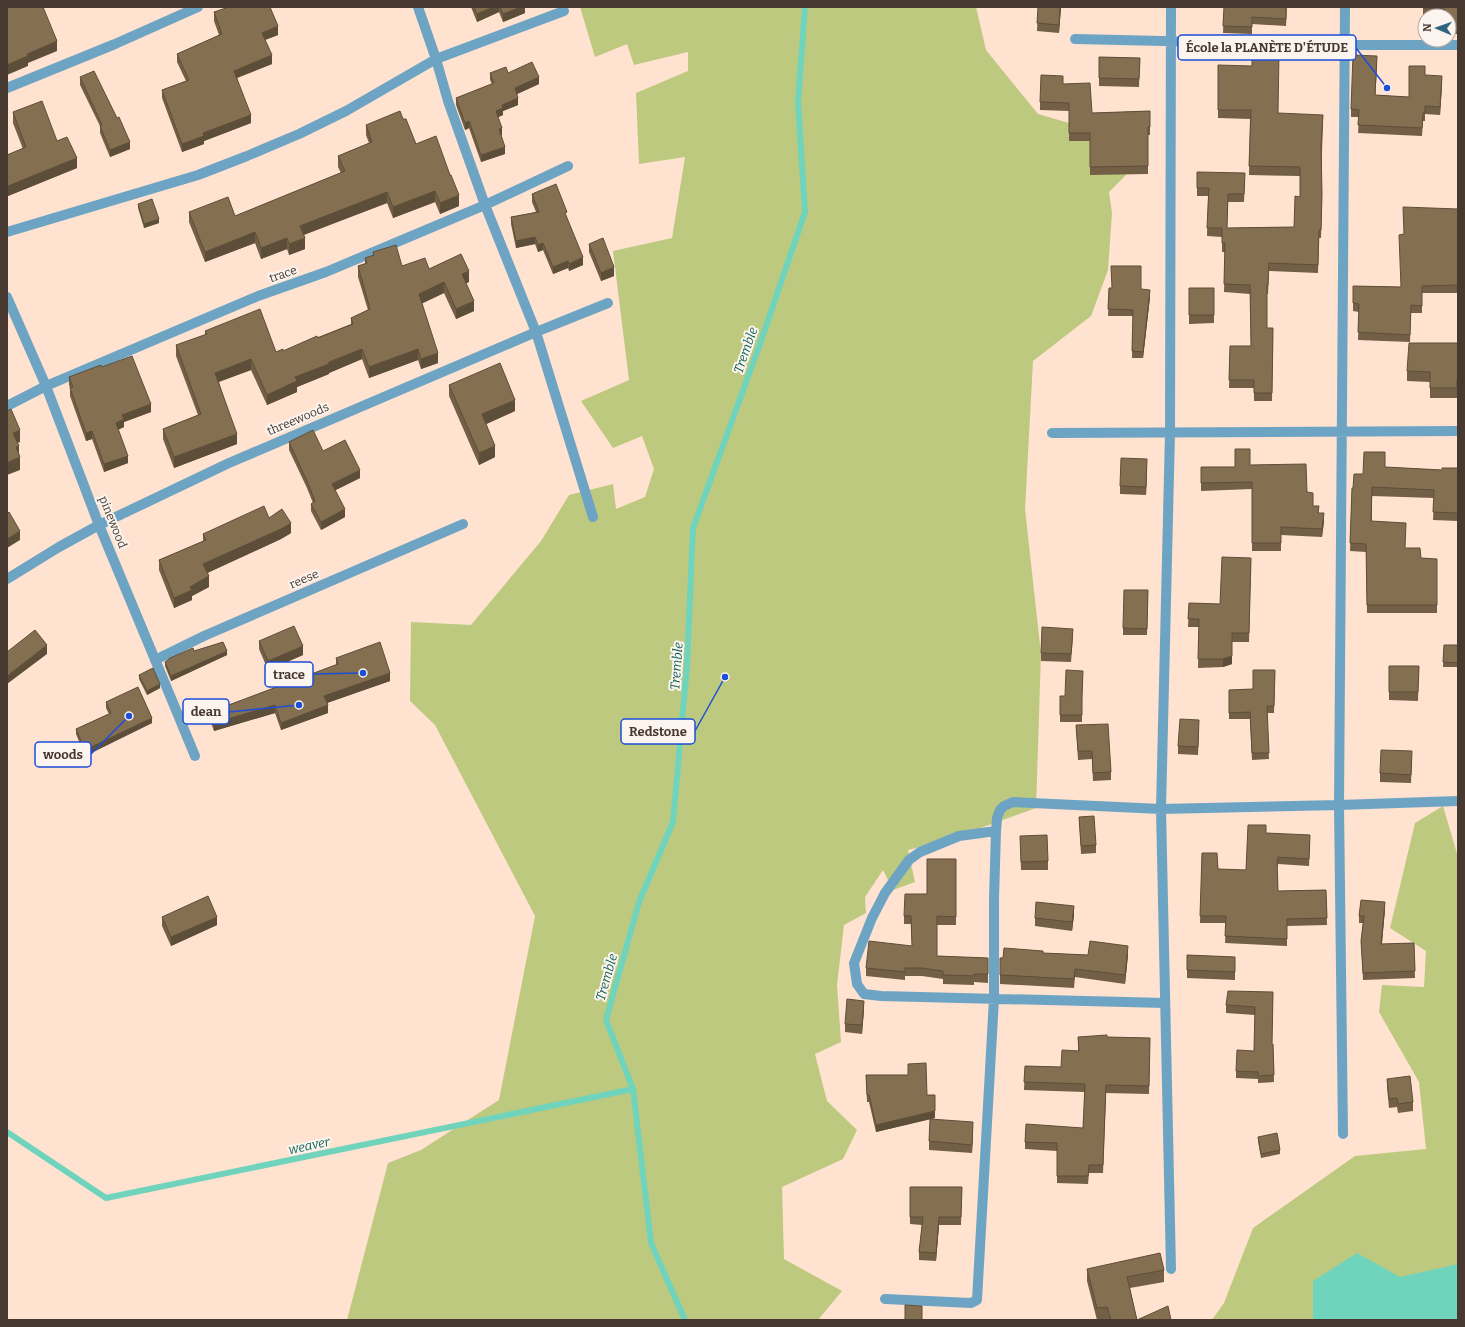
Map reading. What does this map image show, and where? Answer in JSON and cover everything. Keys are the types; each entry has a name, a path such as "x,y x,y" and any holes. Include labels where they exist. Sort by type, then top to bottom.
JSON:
{"street":[{"path":"7,88 115,44 198,7"},
{"path":"418,7 436,59 448,101 485,205 536,332 593,517"},
{"path":"1171,7 1170,433 1161,809 1171,1269"},
{"path":"1343,1134 1339,805 1345,7"},
{"path":"7,232 198,175 247,156 299,134 346,111 436,59 564,11"},
{"path":"1075,39 1345,45 1458,45"},
{"name":"trace","path":"7,406 46,386 258,296 326,272 485,205 568,166"},
{"name":"pinewood","path":"7,297 46,386 99,525 194,756"},
{"name":"threewoods","path":"7,579 59,547 99,525 229,463 536,332 608,303"},
{"path":"1052,433 1458,430"},
{"name":"reese","path":"155,660 204,636 463,524"},
{"path":"885,1299 971,1303 977,1300 994,999 996,831 997,818 1000,810 1004,806 1013,802 1161,809 1458,801"},
{"path":"996,831 959,836 920,852 909,860 885,893 872,918 854,962 857,984 864,994 881,996 1165,1003"}],"green space":[{"path":"580,7 976,7 986,50 1038,114 1124,139 1138,163 1109,192 1112,213 1108,270 1091,316 1033,361 1025,509 1041,654 1036,808 947,840 908,850 915,882 893,890 883,870 865,897 866,913 844,925 837,985 841,1042 815,1054 827,1101 857,1130 843,1159 782,1187 784,1259 842,1291 818,1320 347,1320 388,1163 421,1150 499,1100 535,916 435,725 410,701 411,622 471,625 541,541 569,495 613,484 616,509 645,497 654,469 642,436 613,448 581,401 629,380 613,251 672,238 685,157 639,164 636,93 688,71 688,52 634,65 627,44 595,57"},
{"path":"1443,806 1458,857 1458,1320 1212,1320 1224,1303 1253,1228 1355,1156 1426,1149 1419,1082 1379,1012 1382,985 1424,987 1426,951 1390,928 1415,823"}],"water":[{"path":"1357,1253 1400,1277 1458,1264 1458,1320 1313,1320 1313,1281"}],"building":[{"path":"7,7 43,7 57,41 27,54 28,56 7,65"},
{"path":"229,7 270,7 278,26 262,33 272,55 234,71 251,115 203,133 204,136 182,144 162,90 189,80 177,54 222,34 214,12"},
{"path":"474,7 493,7 477,14"},
{"path":"500,7 521,7 503,14"},
{"path":"1038,7 1060,7 1059,25 1037,23"},
{"path":"1224,7 1286,7 1286,19 1252,17 1252,27 1223,26"},
{"path":"1458,7 1458,26 1457,8 1423,8"},
{"path":"1252,52 1279,53 1278,113 1323,115 1321,146 1321,230 1319,230 1318,265 1269,263 1267,285 1267,328 1273,328 1272,393 1254,393 1254,380 1229,380 1230,346 1251,346 1250,285 1224,284 1225,243 1222,243 1222,228 1207,228 1209,188 1197,188 1197,172 1245,173 1244,194 1228,194 1227,228 1294,227 1295,196 1300,197 1300,167 1249,166 1251,110 1218,110 1218,65 1252,66"},
{"path":"1353,55 1377,56 1375,95 1409,97 1409,66 1425,66 1425,75 1442,76 1440,107 1425,106 1422,128 1358,125 1359,110 1351,109"},
{"path":"1099,57 1140,58 1139,79 1099,78"},
{"path":"532,62 539,77 515,88 518,98 502,105 503,108 496,111 502,128 499,129 505,147 481,155 469,121 465,123 456,98 494,83 490,73 506,67 508,73"},
{"path":"94,71 117,118 119,117 130,142 110,150 100,126 102,125 80,77"},
{"path":"1041,75 1063,76 1063,84 1090,83 1092,113 1150,111 1150,127 1148,127 1148,166 1090,167 1090,133 1069,133 1069,103 1040,102"},
{"path":"42,101 57,141 67,137 77,158 8,186 7,155 26,147 13,112"},
{"path":"400,111 403,119 406,119 416,144 436,136 459,195 440,203 435,191 393,207 387,192 300,226 305,238 289,244 287,238 261,248 255,232 205,252 189,212 228,197 235,216 345,171 338,156 372,142 366,125"},
{"path":"556,184 567,212 565,213 583,257 569,264 568,261 553,267 543,243 538,245 535,237 516,241 511,217 539,212 532,194"},
{"path":"152,199 159,219 144,224 138,204"},
{"path":"1403,207 1458,209 1458,285 1422,286 1422,306 1411,305 1410,335 1358,332 1359,304 1353,303 1353,286 1401,287 1399,235 1404,234"},
{"path":"603,238 614,267 601,273 589,244"},
{"path":"396,245 402,266 425,258 429,269 461,254 469,271 462,274 474,301 456,309 444,282 419,294 438,353 421,359 418,349 369,367 362,349 295,377 297,381 267,395 251,359 215,373 237,434 174,457 163,429 201,414 176,345 207,334 205,331 260,309 276,352 283,349 283,351 317,336 318,338 353,324 351,318 370,309 358,266 367,263 365,258 374,255 373,252"},
{"path":"1111,266 1141,266 1141,289 1150,290 1143,352 1132,351 1133,310 1108,309 1109,288 1112,288"},
{"path":"1189,288 1214,288 1214,315 1189,315"},
{"path":"1409,343 1458,343 1457,388 1430,388 1430,372 1407,371"},
{"path":"132,356 151,404 122,415 124,419 116,423 128,456 104,464 92,431 86,433 70,388 73,387 69,377 101,365 102,367"},
{"path":"500,363 515,400 482,414 495,446 479,453 449,385"},
{"path":"11,409 20,430 13,433 19,446 16,447 20,457 7,463 7,411"},
{"path":"313,430 323,451 345,440 360,470 332,484 345,509 321,522 311,504 315,501 289,442"},
{"path":"1235,449 1250,449 1250,465 1306,464 1307,492 1313,493 1313,506 1319,506 1318,513 1324,513 1322,529 1281,527 1281,543 1252,543 1252,482 1201,483 1201,467 1235,467"},
{"path":"1364,452 1385,452 1385,467 1442,470 1442,468 1458,468 1458,513 1433,512 1434,490 1372,487 1371,521 1406,523 1405,548 1420,548 1421,558 1437,559 1437,605 1367,605 1366,544 1350,543 1354,474 1363,474"},
{"path":"1121,458 1147,459 1146,487 1120,486"},
{"path":"264,506 269,518 282,509 291,523 281,529 203,564 209,576 190,587 192,590 174,598 159,560 206,540 203,534"},
{"path":"9,512 20,531 7,539 7,514"},
{"path":"1222,557 1251,558 1249,633 1232,633 1232,656 1223,659 1198,659 1199,619 1188,619 1189,603 1220,604"},
{"path":"1124,590 1148,590 1147,629 1123,628"},
{"path":"294,626 303,646 268,661 259,641"},
{"path":"1042,627 1073,629 1071,654 1041,653"},
{"path":"35,630 47,645 7,676 7,652"},
{"path":"223,642 227,651 171,676 165,662 170,658 193,648 194,651"},
{"path":"380,642 390,673 324,696 328,705 281,723 275,705 214,723 210,712 338,664 336,658"},
{"path":"1444,645 1458,645 1458,663 1443,662"},
{"path":"1389,666 1419,666 1418,692 1389,692"},
{"path":"153,668 160,684 147,691 139,675"},
{"path":"1066,670 1083,671 1082,715 1060,715 1060,696 1065,696"},
{"path":"1253,670 1275,670 1274,706 1267,706 1269,753 1252,753 1250,712 1229,713 1229,690 1253,689"},
{"path":"138,687 152,718 85,750 76,729 111,713 106,702"},
{"path":"1180,719 1199,720 1198,747 1178,746"},
{"path":"1108,724 1111,772 1093,773 1092,751 1078,751 1076,725"},
{"path":"1381,750 1412,751 1411,775 1380,773"},
{"path":"1094,816 1096,845 1081,846 1079,817"},
{"path":"1248,825 1266,825 1266,833 1310,835 1309,859 1278,857 1278,891 1326,890 1327,918 1287,919 1287,939 1225,936 1226,916 1200,916 1202,853 1217,853 1218,869 1246,870"},
{"path":"1047,835 1048,861 1021,862 1020,836"},
{"path":"927,859 956,859 956,917 937,916 937,956 988,958 988,974 974,974 974,976 943,975 943,971 922,968 905,968 905,972 866,968 869,941 912,946 911,916 904,916 905,894 927,894"},
{"path":"208,896 217,917 171,937 162,917"},
{"path":"1361,900 1385,902 1381,944 1414,943 1415,971 1363,973 1361,941 1364,916 1359,916"},
{"path":"1036,902 1074,906 1072,922 1035,918"},
{"path":"1090,941 1128,946 1125,975 1075,969 1074,979 1000,975 1000,958 1003,958 1004,948 1043,951 1043,953 1088,955"},
{"path":"1187,955 1235,957 1235,972 1187,970"},
{"path":"1228,991 1273,992 1272,1044 1274,1075 1258,1076 1258,1072 1236,1071 1237,1050 1254,1051 1255,1007 1226,1005"},
{"path":"847,999 864,1001 862,1025 845,1024"},
{"path":"1107,1035 1107,1037 1150,1038 1149,1086 1106,1085 1103,1165 1089,1165 1088,1176 1057,1176 1057,1143 1025,1142 1026,1124 1083,1128 1085,1084 1024,1082 1025,1066 1061,1067 1062,1050 1079,1051 1078,1037"},
{"path":"926,1063 927,1095 935,1095 935,1111 876,1125 869,1095 867,1095 866,1075 908,1075 908,1064"},
{"path":"1410,1076 1413,1102 1398,1104 1397,1098 1389,1099 1387,1079"},
{"path":"930,1119 973,1122 972,1145 929,1141"},
{"path":"1277,1133 1280,1150 1261,1154 1258,1137"},
{"path":"910,1187 962,1187 961,1217 939,1217 936,1253 919,1252 923,1217 910,1217"},
{"path":"1160,1253 1164,1270 1127,1277 1137,1320 1111,1320 1107,1307 1097,1308 1087,1269"},
{"path":"905,1305 922,1306 922,1320 905,1320"},
{"path":"1168,1306 1171,1320 1137,1320"}],"waterway":[{"name":"Tremble","path":"685,1320 651,1243 633,1089 606,1020 639,902 673,822 687,666 693,528 761,341 805,212 798,102 805,7"},
{"name":"weaver","path":"7,1132 106,1198 633,1089"}],"place":[{"name":"École la PLANÈTE D'ÉTUDE","path":"1387,88"},
{"name":"trace","path":"363,673"},
{"name":"Redstone","path":"725,677"},
{"name":"dean","path":"299,705"},
{"name":"woods","path":"129,716"}]}
